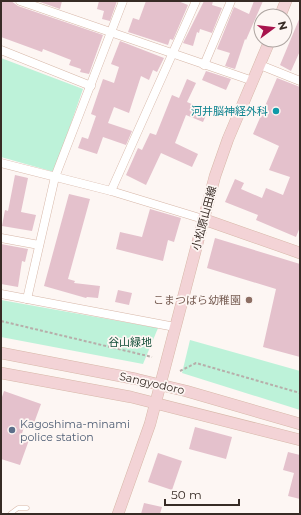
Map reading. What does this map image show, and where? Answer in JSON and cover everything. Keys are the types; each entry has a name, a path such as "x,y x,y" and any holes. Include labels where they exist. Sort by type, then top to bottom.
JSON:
{"street":[{"path":"20,1 112,31 204,65 253,81"},
{"path":"27,299 55,177 123,1"},
{"path":"111,191 196,1"},
{"path":"204,65 231,1"},
{"name":"小松原山田線","path":"118,514 150,424 203,218 228,139 267,48"},
{"path":"1,50 91,86"},
{"path":"260,64 300,80"},
{"path":"1,163 111,191 203,218 300,253"},
{"path":"1,238 40,245"},
{"path":"1,294 175,328"},
{"name":"Sangyodoro","path":"1,353 160,384 300,424"},
{"name":"Sangyodoro","path":"1,373 156,402 300,440"}],"lane":[{"path":"10,514 18,508 27,508"}],"path":[{"path":"1,322 152,357"},
{"path":"180,371 196,363 300,392"}],"green space":[{"path":"1,58 83,89 54,172 1,157"},
{"name":"谷山緑地","path":"1,300 158,328 143,364 1,337"},
{"path":"190,340 300,371 300,410 182,373"}],"building":[{"path":"1,1 11,1 18,6 103,35 89,74 80,72 81,69 69,65 71,60 43,49 42,52 1,37"},
{"path":"37,1 62,1 60,9"},
{"path":"99,1 117,1 110,21 102,19 104,11 97,9"},
{"path":"146,1 178,1 188,5 173,40 170,39 168,45 128,32 133,18 139,20"},
{"path":"204,1 213,1 212,5 222,8 212,33 200,29 199,33 197,32 193,46 183,43"},
{"path":"254,1 263,1 260,8 253,8 253,24 246,40 245,39 235,69 225,66 230,53 217,49 234,7 249,14"},
{"path":"300,17 300,51 291,71 280,65 287,48 293,48 293,34"},
{"path":"120,41 164,58 157,72 153,70 149,80 141,76 129,113 114,107 108,123 132,131 126,145 103,137 97,154 78,148 82,137 88,139 96,116 91,114 103,79 114,83 119,67 111,64"},
{"path":"206,71 231,79 226,90 202,80"},
{"path":"277,78 300,87 300,227 296,237 256,220 258,215 225,202 235,179 244,183 241,189 262,198 266,188 283,195 290,177 269,170 279,146 253,134"},
{"path":"187,79 196,83 187,102 208,111 203,122 186,115 175,143 198,154 192,167 161,153 146,185 126,175 138,148 142,150 150,133 156,135 172,95 179,98"},
{"path":"15,175 28,178 21,212 36,215 32,231 2,226 5,210 8,211"},
{"path":"69,194 90,199 68,279 75,281 74,283 100,286 98,298 86,298 44,286"},
{"path":"150,209 181,218 174,242 168,240 163,261 116,249 120,232 142,237"},
{"path":"215,238 300,264 300,357 263,347 276,289 207,268"},
{"path":"1,244 28,249 25,262 22,261 18,287 1,284"},
{"path":"118,290 132,293 129,305 115,302"},
{"name":"Kagoshima-minami police station","path":"4,391 41,404 34,423 26,420 21,437 29,440 20,465 1,459 1,400"},
{"path":"195,427 232,437 226,459 189,449"},
{"path":"288,452 300,455 300,499 288,496 294,473 283,470"},
{"path":"158,453 182,461 172,490 148,482"},
{"path":"144,503 162,507 160,514 141,514"}],"place":[{"name":"河井脳神経外科","path":"276,111"},
{"name":"こまつばら幼稚園","path":"249,300"},
{"name":"Kagoshima-minami police station","path":"12,430"}]}
